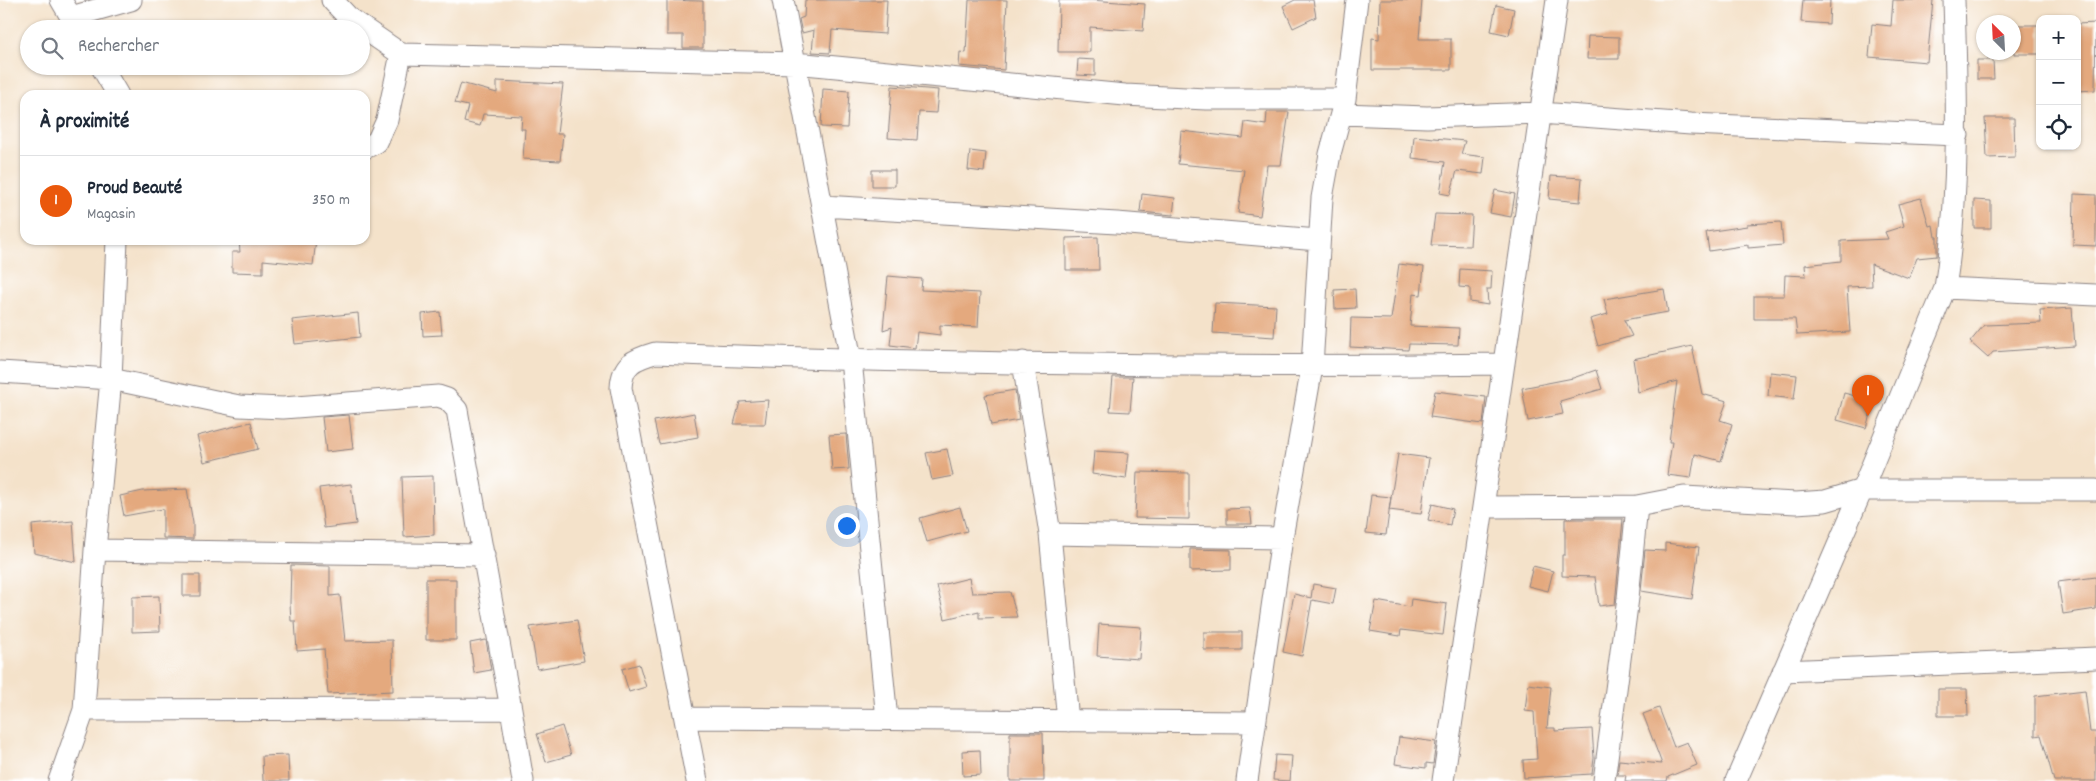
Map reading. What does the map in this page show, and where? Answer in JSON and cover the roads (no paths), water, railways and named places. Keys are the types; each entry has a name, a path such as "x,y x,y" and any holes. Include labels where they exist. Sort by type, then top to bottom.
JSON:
{"street":[{"path":"70,15 131,0"},
{"path":"332,0 351,20"},
{"path":"783,0 851,360 887,719"},
{"path":"1247,781 1282,538 1312,367 1318,240 1322,198 1343,106 1357,0"},
{"path":"1443,781 1557,0"},
{"path":"1736,781 1862,490 1945,288 1950,258 1958,135 1954,0"},
{"path":"370,33 401,54 795,63 1125,95 1343,106 1427,117 1540,113 1691,124 1958,135"},
{"path":"370,146 377,142 387,120 401,54"},
{"path":"106,75 115,90"},
{"path":"822,206 1117,223 1318,240"},
{"path":"59,781 84,710 95,550 111,379 117,245"},
{"path":"1945,288 2096,295"},
{"path":"698,781 621,388 622,376 628,365 638,358 655,353 851,360 1312,367 1504,364"},
{"path":"1023,362 1050,534 1068,721"},
{"path":"0,372 111,379 240,406 284,408 438,396 447,399 456,410 484,555 523,781"},
{"path":"1483,507 1637,506 1684,497 1796,503 1825,501 1862,490 2096,490"},
{"path":"1604,781 1628,598 1637,506"},
{"path":"1050,534 1282,538"},
{"path":"95,550 484,555"},
{"path":"1783,671 2096,658"},
{"path":"84,710 510,709"},
{"path":"686,718 1254,722"}],"place":[{"name":"Proud Beauté","path":"1868,416"}]}
